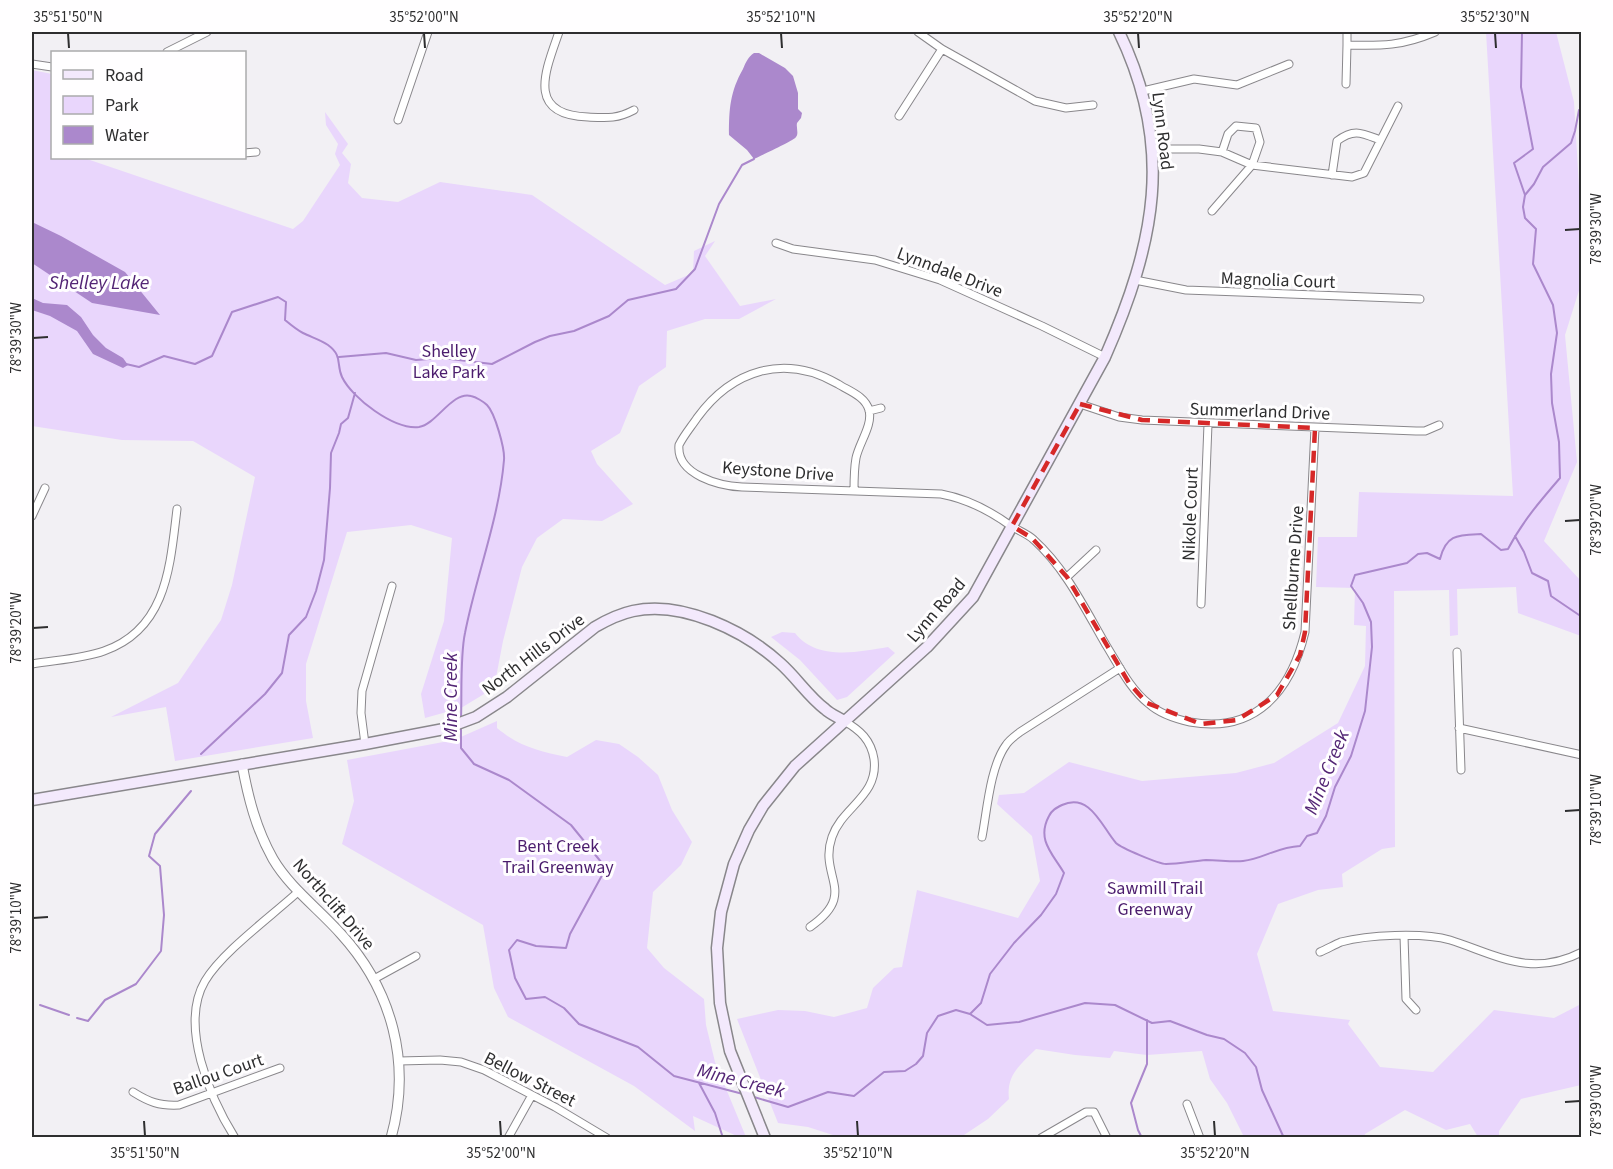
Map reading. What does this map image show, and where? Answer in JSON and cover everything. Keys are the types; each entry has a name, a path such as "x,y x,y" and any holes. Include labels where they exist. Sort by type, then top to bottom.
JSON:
{"main road":[{"name":"Lynn Road","path":"764,1136 730,1051 720,1003 717,948 721,912 734,864 749,830 795,766 927,648 973,597 1105,357 1135,280 1152,209 1153,149 1143,91 1132,59 1119,32"},
{"name":"North Hills Drive","path":"32,800 444,729 462,723 507,697 595,627 620,615 647,609 666,610 702,618 741,635 782,664 825,709 844,721"}],"street":[{"path":"169,51 207,32"},
{"path":"398,120 428,32"},
{"path":"559,32 544,75 544,92 551,105 563,114 578,117 620,118 634,110"},
{"path":"918,32 942,49 1023,96 1043,105 1066,108 1093,105"},
{"path":"1346,84 1347,32"},
{"path":"1347,45 1387,46 1416,40 1435,32"},
{"path":"899,116 942,49"},
{"path":"32,63 51,68"},
{"path":"1143,91 1194,79 1237,85 1289,64"},
{"path":"1153,149 1198,149 1222,152 1252,165 1352,177 1364,173 1398,106"},
{"path":"1212,211 1252,165 1260,142 1256,128 1236,126 1228,134 1222,152"},
{"path":"1332,175 1337,141 1348,133 1362,133 1380,140"},
{"path":"246,153 256,152"},
{"name":"Lynndale Drive","path":"776,243 793,249 876,260 940,280 1105,357"},
{"name":"Magnolia Court","path":"1135,280 1186,291 1420,300"},
{"path":"670,453 679,452 682,439 710,401 723,389 746,376 767,370 789,368 805,370 822,376 856,394 866,403 869,411 880,408"},
{"name":"Summerland Drive","path":"1080,404 1119,417 1208,424 1416,431 1425,431 1439,425"},
{"name":"Keystone Drive","path":"854,490 856,458 870,419 869,411"},
{"name":"Nikole Court","path":"1201,604 1208,424"},
{"name":"Shellburne Drive","path":"1012,526 1032,538 1067,577 1129,683 1147,703 1158,711 1180,720 1201,724 1237,720 1259,710 1277,695 1292,674 1300,655 1305,632 1315,428"},
{"name":"Keystone Drive","path":"679,452 683,462 691,470 714,483 742,487 941,494 957,497 983,508 1012,526"},
{"path":"32,516 45,488"},
{"path":"32,664 101,652 117,646 137,632 160,602 177,508"},
{"path":"1067,577 1096,550"},
{"path":"365,744 361,713 362,691 392,586"},
{"path":"1457,652 1461,770"},
{"path":"982,837 994,774 1007,743 1020,732 1120,668"},
{"path":"810,927 831,909 835,896 829,853 832,838 838,825 864,796 874,776 874,758 868,740 859,730 844,721"},
{"path":"1459,728 1581,755"},
{"name":"Northclift Drive","path":"242,764 248,795 274,860 299,891 341,933 374,978 384,998 392,1021 399,1061 398,1102 392,1137"},
{"path":"235,1137 224,1121 197,1045 193,1022 199,993 206,979 228,954 299,891"},
{"path":"1320,952 1340,943 1428,935 1450,940 1497,958 1520,963 1561,960 1581,952"},
{"path":"1404,936 1406,999 1416,1010"},
{"path":"374,978 416,956"},
{"name":"Bellow Street","path":"399,1061 461,1062 484,1070 607,1137"},
{"name":"Ballou Court","path":"132,1092 152,1104 179,1105 280,1068"},
{"path":"508,1137 532,1095"},
{"path":"1186,1104 1200,1137"},
{"path":"1041,1137 1086,1113 1094,1112 1107,1137"}],"highlighted area":[{"path":"1080,404 1142,420 1315,428 1305,632 1300,655 1277,695 1237,720 1201,724 1147,703 1129,683 1067,577 1032,538 1012,526"}],"green space":[{"name":"Sawmill Trail Greenway","path":"1486,32 1556,32 1574,102 1582,281 1565,335 1577,462 1544,541 1581,581 1581,636 1518,613 1516,587 1457,589 1458,635 1450,636 1449,590 1394,591 1395,847 1382,849 1342,874 1343,887 1318,890 1278,904 1257,954 1273,1011 1350,1020 1348,1024 1380,1067 1433,1072 1494,1010 1554,1018 1581,1004 1581,1085 1521,1099 1499,1131 1499,1137 1478,1137 1470,1124 1446,1130 1405,1110 1365,1134 1364,1137 1244,1137 1227,1103 1210,1079 1202,1051 1147,1055 1114,1051 1110,1058 1036,1049 1015,1071 1010,1083 1009,1099 988,1119 961,1137 839,1137 808,1127 778,1123 737,1019 778,1010 805,1011 834,1017 867,1008 873,988 894,968 902,967 917,890 1018,918 1040,881 1032,836 997,804 999,795 1024,793 1069,762 1142,781 1236,773 1274,763 1338,723 1365,666 1366,626 1354,625 1355,588 1316,587 1318,537 1357,537 1359,492 1513,496"},
{"name":"Shelley Lake Park","path":"32,70 51,74 51,159 87,159 293,229 303,221 340,165 335,154 338,144 326,125 325,112 348,144 342,153 351,164 348,183 362,198 398,202 440,182 532,195 665,285 693,273 694,251 715,241 705,256 740,306 776,299 739,319 705,319 667,331 666,367 639,386 620,433 591,451 597,464 633,504 602,521 563,519 537,538 522,567 503,641 494,688 461,708 425,718 421,694 444,621 452,538 411,525 347,532 306,664 306,701 313,738 175,761 166,707 111,717 178,683 221,620 232,585 255,477 193,441 122,440 32,426"},
{"path":"782,632 795,633 804,642 826,651 851,652 888,647 895,653 847,697 837,700 800,660 771,637"},
{"name":"Bent Creek Trail Greenway","path":"497,721 497,728 522,744 567,757 596,740 619,744 658,775 672,810 692,842 681,865 653,892 647,948 664,968 704,999 706,1025 715,1062 746,1137 739,1137 693,1116 695,1131 634,1086 508,1017 494,988 483,925 342,844 354,801 347,760 454,740"}],"water":[{"path":"754,53 759,53 785,68 793,76 798,93 798,109 802,113 797,123 797,134 794,139 754,159 729,135 733,93 746,62"},
{"name":"Shelley Lake","path":"32,222 125,272 160,315 92,303 32,263"},
{"name":"Shelley Lake","path":"32,298 43,303 67,305 81,317 93,335 106,348 123,358 128,365 123,368 93,354 77,331 50,316 32,310"}],"waterway":[{"name":"Mine Creek","path":"1522,32 1521,87 1533,149 1514,163 1525,195"},
{"name":"Mine Creek","path":"754,1097 788,1107 828,1092 854,1096 884,1072 905,1071 916,1064 923,1056 927,1033 938,1016 956,1010 970,1014 981,1003 990,974 1056,894 1064,873 1051,853 1044,832 1050,814 1062,805 1072,802 1088,807 1116,843 1166,864 1206,860 1250,860 1284,848 1300,846 1307,836 1317,833 1326,816 1335,787 1351,756 1365,711 1372,647 1371,622 1363,603 1351,586 1355,575 1407,563 1418,554 1427,553 1440,559 1450,540 1460,536 1481,534 1501,550 1508,549 1526,520 1560,478 1559,442 1552,403 1551,374 1557,333 1553,305 1533,264 1536,229 1525,218 1523,207 1525,195 1543,167 1571,143 1579,110"},
{"path":"339,357 386,353 416,360 442,358 492,364 535,342 574,331 609,316 628,300 676,289 695,269 719,204 742,165 754,159 754,156"},
{"name":"Mine Creek","path":"126,364 139,367 164,356 195,364 212,356 232,312 278,297 286,302 285,320 301,332 333,349 340,372 347,385 364,403 386,418 409,427 419,427 426,425 457,398 471,396 487,405 499,431 504,460 497,504 463,642 461,719"},
{"path":"201,754 265,694 282,673 289,635 306,617 324,560 331,453 341,424 348,418 355,393"},
{"path":"1515,536 1532,573 1548,581 1551,596 1582,617"},
{"name":"Mine Creek","path":"461,727 461,748 474,764 509,780 571,825 606,868 570,934 566,948 536,946 517,940 509,950 515,978 526,999 545,997 564,1008 579,1024 638,1047 674,1076 743,1094"},
{"path":"77,1018 88,1021 105,1000 136,984 161,951 164,915 160,866 149,856 155,834 191,791"},
{"path":"970,1014 987,1025 1019,1022 1085,1003 1115,1005 1152,1023 1170,1021 1224,1039 1245,1053 1256,1067 1262,1090 1284,1138"},
{"path":"40,1005 69,1015"},
{"path":"1142,1138 1131,1103 1147,1064 1147,1020"},
{"path":"699,1083 715,1113 723,1138"}]}
